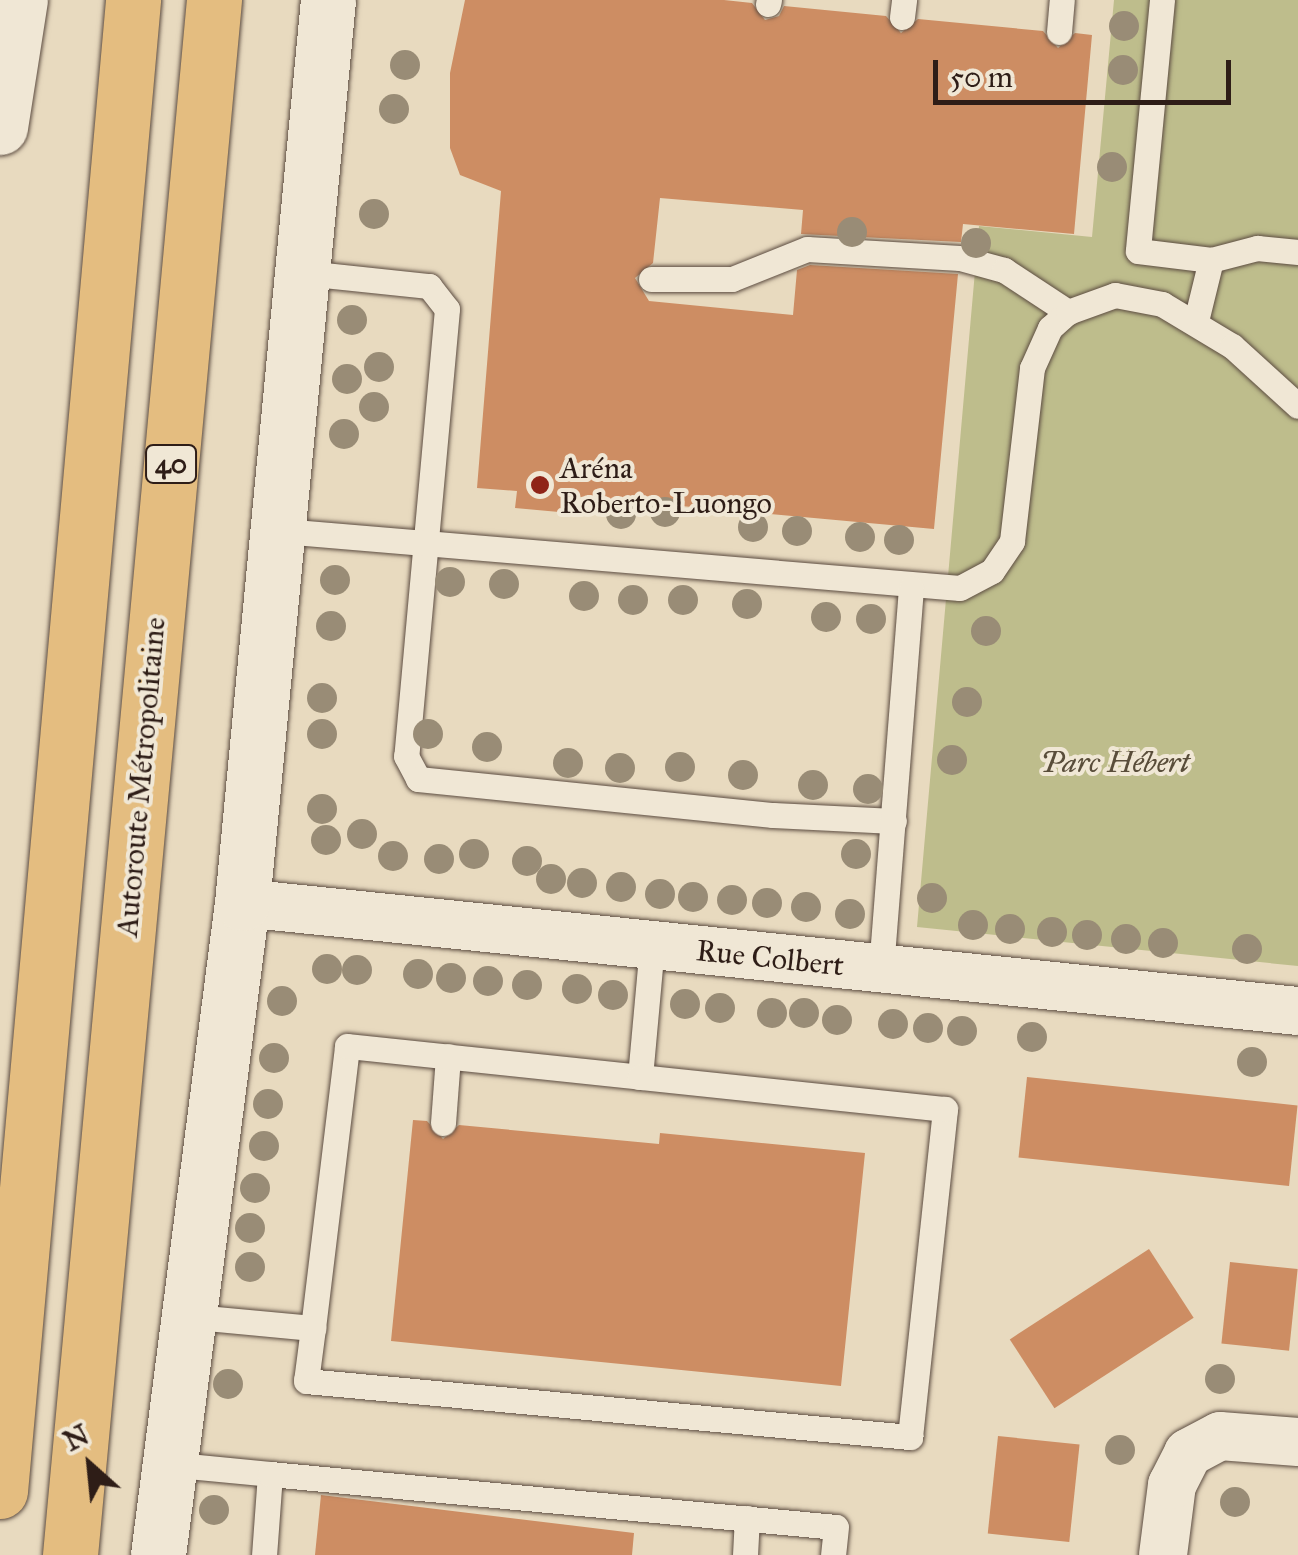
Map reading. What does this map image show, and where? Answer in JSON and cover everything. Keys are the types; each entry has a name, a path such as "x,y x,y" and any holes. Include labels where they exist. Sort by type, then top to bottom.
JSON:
{"highway":[{"path":"0,1491 133,0"},
{"name":"Autoroute Métropolitaine","path":"70,1555 214,0"}],"main road":[{"path":"1,100 20,0"},
{"path":"158,1555 185,1316 242,902 282,531 328,0"},
{"path":"322,89 364,0"}],"street":[{"name":"Rue Colbert","path":"242,902 1298,1011"},
{"path":"1163,1555 1172,1486 1188,1454 1220,1436 1298,1442"}],"lane":[{"path":"1058,32 1062,0"},
{"path":"1162,0 1138,252 1211,260 1257,248 1298,252"},
{"path":"651,279 732,279 807,249 960,258 1004,270 1068,312"},
{"path":"1196,320 1211,260"},
{"path":"305,273 429,286 443,300 448,328 406,756 418,779 756,814 894,821"},
{"path":"282,531 912,588 960,588 1004,560 1018,522 1032,368 1050,328 1068,312 1115,296 1136,296 1196,320 1298,406"},
{"path":"882,970 912,588"},
{"path":"640,1076 652,946"},
{"path":"347,1046 448,1056 944,1108 910,1437 306,1381 347,1046"},
{"path":"443,1123 448,1056"},
{"path":"185,1316 313,1328"},
{"path":"166,1464 535,1510 747,1518 836,1527 833,1555"},
{"path":"264,1555 270,1474"},
{"path":"744,1555 747,1518"}],"green space":[{"name":"Parc Hébert","path":"1114,0 1298,0 1298,966 917,927 979,226 1092,237"}],"building":[{"path":"465,0 724,0 752,3 765,20 779,16 784,6 886,16 901,33 918,19 1043,31 1058,48 1075,33 1092,35 1074,234 963,224 961,242 801,234 803,210 660,198 653,263 635,278 649,301 793,315 797,270 810,265 958,274 934,529 571,496 570,513 515,508 517,491 477,488 501,191 460,175 450,148 450,73"},
{"path":"1027,1077 1298,1105 1289,1186 1019,1158"},
{"path":"413,1120 427,1121 443,1139 459,1125 659,1144 660,1133 865,1153 841,1386 391,1341"},
{"path":"1149,1249 1194,1318 1054,1408 1010,1339"},
{"path":"1230,1262 1298,1269 1289,1351 1221,1344"},
{"path":"998,1436 1080,1445 1069,1542 988,1533"},
{"path":"321,1495 634,1533 632,1555 315,1555"}],"place":[{"name":"Aréna Roberto-Luongo","path":"540,485"}]}
